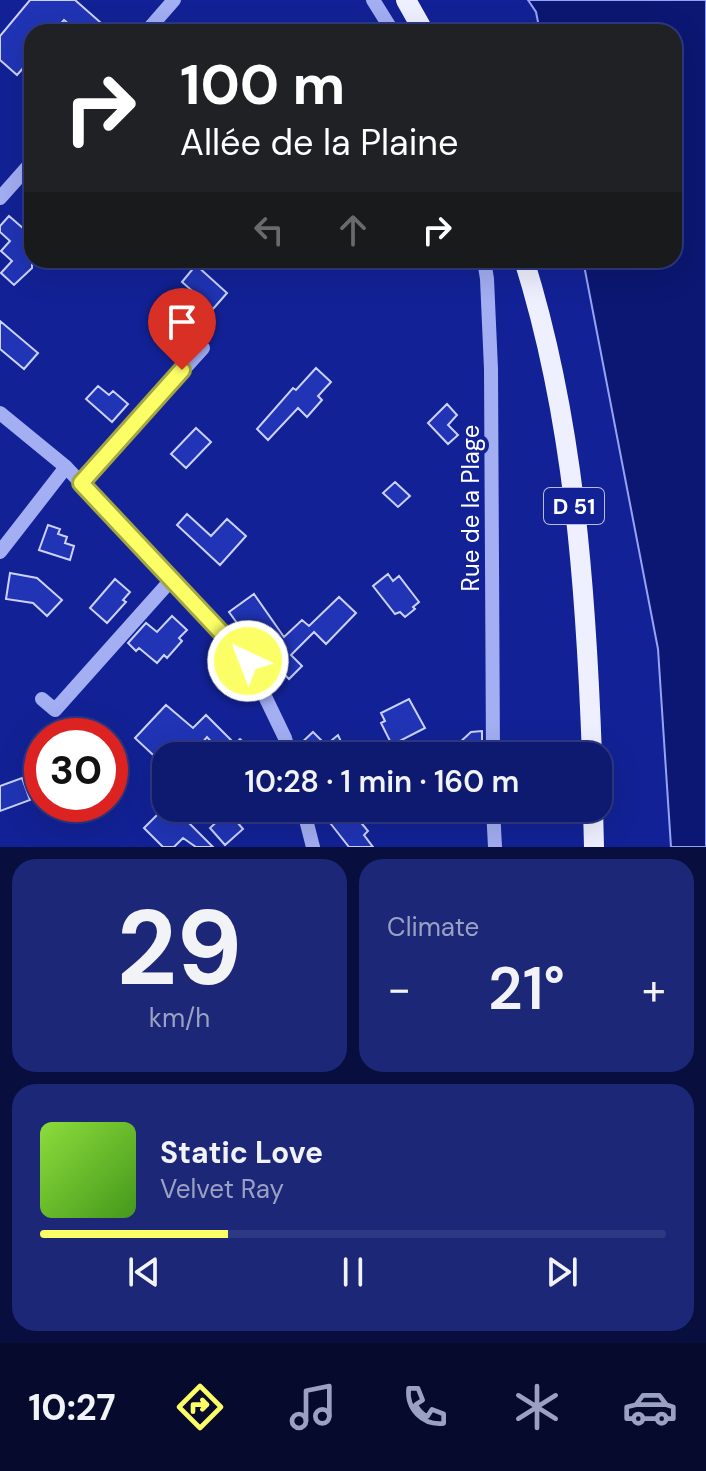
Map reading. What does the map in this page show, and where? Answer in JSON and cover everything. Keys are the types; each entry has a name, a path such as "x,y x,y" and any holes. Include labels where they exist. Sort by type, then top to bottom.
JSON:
{"main road":[{"path":"406,0 420,24"},
{"name":"D 51","path":"526,268 552,375 576,519 585,609 591,742"},
{"path":"593,822 594,847"}],"street":[{"path":"153,24 174,0"},
{"path":"373,0 388,24"},
{"path":"0,198 24,171"},
{"name":"Rue de la Plage","path":"485,268 491,369 493,742"},
{"path":"81,483 203,348"},
{"path":"0,413 66,467 248,661 286,742"},
{"path":"0,552 66,467"},
{"path":"42,699 55,710 172,579"},
{"path":"307,822 313,847"},
{"path":"494,822 495,847"}],"shaded area":[{"path":"528,0 706,0 706,847 671,847 658,649 585,268 682,268 682,24 538,24 536,12"}],"building":[{"path":"30,0 75,0 100,22 69,24 64,20 61,24 24,24 24,67 17,75 0,60 0,36"},
{"path":"9,216 24,229 24,268 32,268 14,285 1,273 12,261 1,251 10,241 0,232 0,226"},
{"path":"194,268 199,268 227,293 213,309 182,282"},
{"path":"0,321 38,353 24,369 0,349"},
{"path":"316,368 331,382 318,396 322,400 307,417 298,408 268,440 257,429 293,388 296,390"},
{"path":"98,386 109,395 113,391 128,404 112,422 86,399"},
{"path":"447,404 457,415 448,425 458,435 448,444 428,423"},
{"path":"196,428 211,442 186,468 171,454"},
{"path":"395,482 410,496 398,507 383,493"},
{"path":"187,514 211,536 227,519 246,536 220,565 177,525"},
{"path":"48,525 60,529 58,534 67,537 65,543 74,546 70,560 39,550"},
{"path":"10,573 37,578 62,600 47,616 33,603 6,599"},
{"path":"388,574 393,581 399,576 419,602 405,617 400,612 395,614 373,586"},
{"path":"115,579 130,592 123,600 126,602 107,623 90,608"},
{"path":"254,594 284,637 302,620 309,626 339,597 356,613 326,644 314,632 291,655 302,666 289,679 250,641 229,612"},
{"path":"172,616 187,630 167,658 164,655 157,663 128,643 146,623 157,632"},
{"path":"409,699 425,728 398,742 390,742 381,723 385,721 381,713"},
{"path":"166,705 193,728 206,715 233,742 211,742 207,737 203,742 152,742 152,754 135,738"},
{"path":"482,731 482,742 460,742 471,732"},
{"path":"313,732 323,742 302,742"},
{"path":"338,735 341,742 330,742"},
{"path":"22,778 24,802 0,811 0,786"},
{"path":"152,820 188,822 213,847 196,847 183,838 174,847 163,847 144,828"},
{"path":"216,822 237,822 243,829 225,845 210,828"},
{"path":"329,822 360,822 368,831 364,835 373,847 349,847"}],"route":[{"path":"182,370 81,483 248,661"}]}
